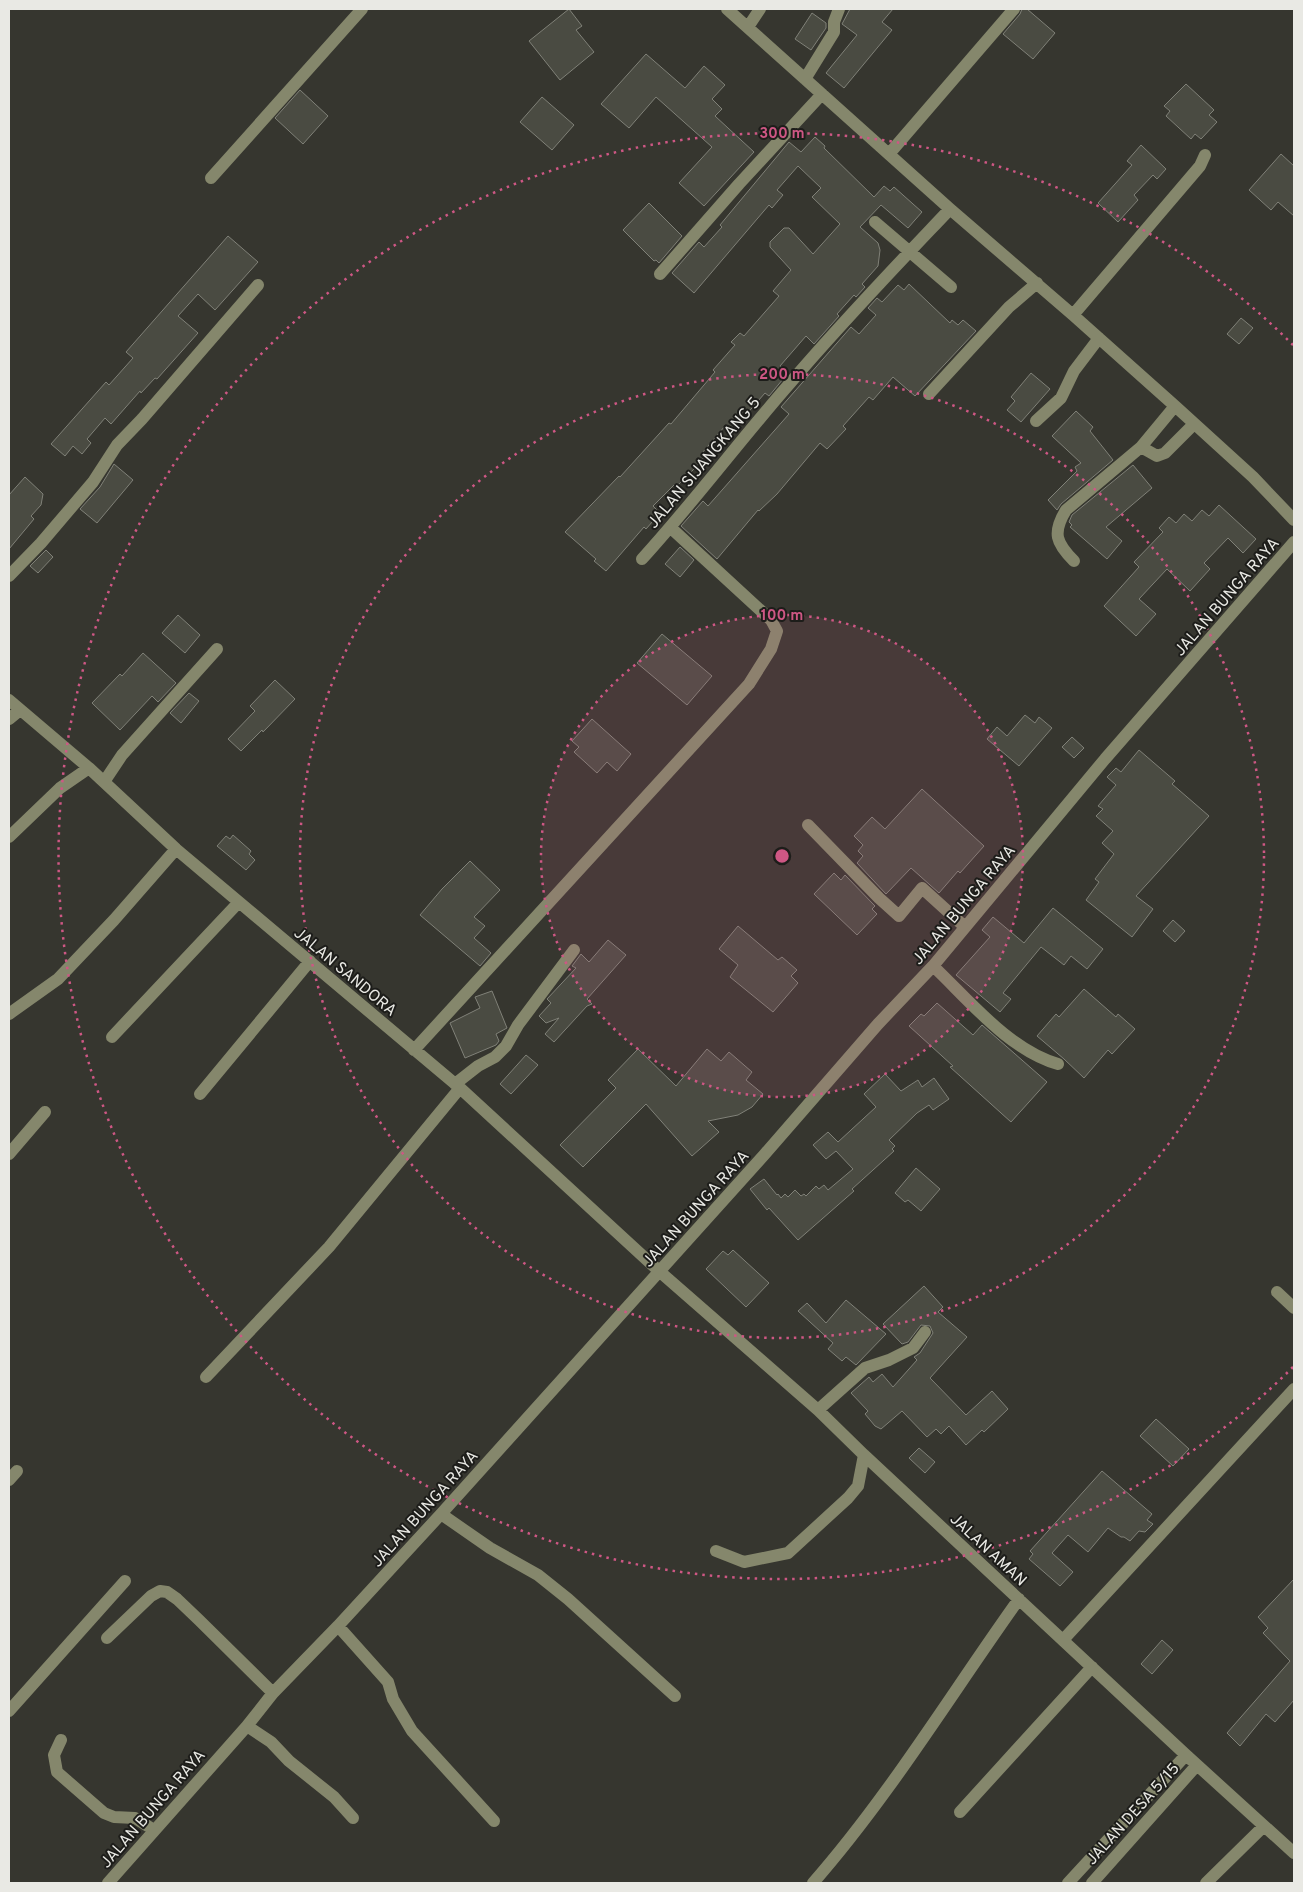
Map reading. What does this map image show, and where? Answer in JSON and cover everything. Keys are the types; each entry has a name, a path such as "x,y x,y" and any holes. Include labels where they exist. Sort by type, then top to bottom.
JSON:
{"street":[{"path":"211,178 362,9"},
{"path":"727,9 950,209 1074,315 1175,406 1253,477 1294,520"},
{"path":"748,27 760,9"},
{"path":"805,80 834,32 834,22 839,9"},
{"path":"889,154 1014,9"},
{"path":"660,274 721,203 822,94"},
{"path":"1074,315 1200,166 1205,155"},
{"name":"JALAN SIJANGKANG 5","path":"642,559 791,382 950,209"},
{"path":"875,222 951,287"},
{"path":"929,394 1009,307 1037,283"},
{"path":"9,576 41,543 93,482 116,445 142,419 258,286"},
{"path":"1036,421 1061,398 1074,371 1099,338"},
{"path":"1074,561 1060,547 1058,530 1066,510 1141,447 1175,406"},
{"path":"1141,447 1157,456 1165,454 1194,424"},
{"path":"414,1050 749,684 771,648 777,631 771,620 670,528"},
{"name":"JALAN BUNGA RAYA","path":"108,1883 247,1726 272,1693 338,1626 441,1514 764,1155 878,1024 933,966 1105,759 1294,542"},
{"path":"104,782 122,754 217,649"},
{"name":"JALAN SANDORA","path":"9,700 89,768 176,849 458,1086 660,1271"},
{"path":"9,719 20,710"},
{"path":"9,837 60,788 89,768"},
{"path":"808,825 898,916 922,888 965,927"},
{"path":"9,1014 58,979 114,920 176,849"},
{"path":"112,1038 239,902"},
{"path":"206,1377 329,1247 458,1086 478,1066 495,1057 506,1046 518,1025 574,950"},
{"path":"200,1094 310,961"},
{"path":"933,966 996,1026 1021,1046 1042,1060 1058,1064"},
{"path":"9,1154 45,1112"},
{"name":"JALAN AMAN","path":"660,1271 818,1410 1186,1755 1294,1853"},
{"path":"1277,1292 1294,1308"},
{"path":"818,1410 865,1368 889,1360 913,1348 925,1332"},
{"path":"1063,1640 1294,1389"},
{"path":"716,1551 744,1562 788,1553 848,1498 858,1486 864,1455"},
{"path":"441,1514 490,1548 538,1575 561,1593 675,1696"},
{"path":"9,1711 125,1581"},
{"path":"107,1638 151,1596 160,1591 167,1592 199,1620 272,1693"},
{"path":"814,1883 867,1819 900,1774 979,1656 1020,1599"},
{"path":"338,1626 388,1682 394,1699 412,1731 494,1821"},
{"path":"960,1812 1092,1667"},
{"path":"247,1726 271,1742 289,1762 334,1797 353,1818"},
{"path":"61,1740 54,1755 57,1772 104,1813 114,1817 134,1818 154,1830"},
{"path":"1068,1883 1186,1755"},
{"name":"JALAN DESA 5/15","path":"1092,1883 1197,1765"},
{"path":"1206,1883 1264,1826"}],"building":[{"path":"569,9 582,26 576,30 594,52 560,80 529,41"},
{"path":"850,9 893,9 882,22 892,30 844,88 826,73 857,35 842,24"},
{"path":"1022,9 1027,9 1055,33 1033,59 1003,34"},
{"path":"812,13 826,23 826,28 811,50 795,39"},
{"path":"646,54 685,88 704,66 725,85 712,99 722,109 715,116 754,152 704,206 679,183 712,147 656,97 629,128 601,104"},
{"path":"1186,84 1214,110 1209,115 1217,122 1201,139 1195,134 1191,139 1166,116 1170,111 1164,106"},
{"path":"300,90 328,116 303,144 275,118"},
{"path":"542,97 574,125 552,150 520,122"},
{"path":"815,137 874,197 884,186 890,191 894,187 922,212 908,228 881,205 860,227 878,243 880,250 878,266 862,284 865,287 856,297 854,295 837,314 839,316 814,344 806,336 780,366 788,373 769,396 765,393 731,432 725,426 703,452 706,455 695,468 653,506 660,513 646,529 644,527 606,571 594,561 596,559 565,532 620,477 669,423 671,424 735,345 731,342 740,333 744,336 779,296 773,291 791,270 770,247 770,242 784,228 789,228 813,254 840,224 812,197 821,188 798,166 777,190 783,195 772,208 769,205 694,293 672,273 699,242 704,247 722,227 720,225 789,142 801,152"},
{"path":"1141,145 1166,169 1157,179 1153,175 1134,195 1138,200 1118,222 1098,203 1132,165 1127,161"},
{"path":"1281,154 1294,166 1294,216 1278,202 1271,210 1249,190"},
{"path":"649,203 682,236 659,263 656,260 654,261 623,230"},
{"path":"228,236 258,262 215,310 198,294 178,316 198,333 157,379 155,378 141,393 140,391 111,424 105,418 87,439 91,443 82,454 73,446 65,456 51,444 106,382 109,385 133,358 126,352"},
{"path":"909,284 950,323 952,320 958,325 963,320 976,331 915,396 893,377 873,400 869,397 843,426 846,429 827,449 820,443 777,494 758,510 717,559 681,526 703,501 708,506 789,414 781,407 851,327 859,334 876,315 868,308 877,298 882,302 898,285 904,290"},
{"path":"1241,318 1253,328 1239,344 1227,334"},
{"path":"1031,373 1050,389 1021,422 1007,410 1015,401 1011,397"},
{"path":"1076,411 1093,427 1090,431 1113,460 1061,504 1057,510 1048,500 1077,471 1075,467 1081,463 1052,436"},
{"path":"114,464 133,480 97,523 80,509 100,487"},
{"path":"1133,465 1152,488 1106,527 1122,541 1107,559 1070,527 1072,525 1069,522 1072,515"},
{"path":"25,477 43,494 41,505 31,516 34,519 9,549 9,495"},
{"path":"1219,505 1256,539 1243,553 1228,538 1204,563 1210,569 1190,591 1167,569 1139,599 1156,614 1136,636 1104,606 1139,567 1134,562 1163,532 1159,528 1169,517 1176,523 1184,514 1192,521 1202,510 1209,516"},
{"path":"680,547 694,560 680,577 665,564"},
{"path":"46,550 53,557 38,573 30,566"},
{"path":"178,615 200,635 185,653 162,633"},
{"path":"662,634 712,676 687,705 637,663"},
{"path":"143,653 176,683 158,702 152,696 120,730 92,703 120,674 122,676"},
{"path":"275,680 295,699 263,732 262,730 241,751 228,739 255,711 250,706"},
{"path":"189,693 199,701 181,723 170,713"},
{"path":"1025,715 1035,723 1039,717 1052,728 1019,766 987,739 997,727 1007,736"},
{"path":"592,719 631,754 617,771 607,762 597,773 574,752 579,747 572,741"},
{"path":"1072,737 1084,748 1074,758 1062,747"},
{"path":"1139,750 1175,781 1172,784 1209,816 1136,896 1153,909 1132,937 1086,900 1099,882 1095,879 1114,854 1102,843 1113,831 1096,816 1103,809 1098,806 1116,785 1107,777 1116,768 1121,772"},
{"path":"922,789 984,846 939,893 911,868 886,894 857,863 863,856 858,851 863,845 854,836 872,817 885,829"},
{"path":"233,835 251,851 249,854 255,860 246,870 217,846 226,836 230,839"},
{"path":"470,861 500,890 474,917 485,926 474,938 491,953 480,966 420,915 442,889"},
{"path":"834,873 841,880 845,875 875,906 872,909 877,914 857,935 814,894"},
{"path":"1053,908 1103,949 1087,969 1071,956 1064,965 1041,947 1003,993 1011,999 1000,1012 956,975 990,937 982,930 993,917 1024,943"},
{"path":"1173,920 1185,931 1175,942 1163,931"},
{"path":"738,926 778,960 782,957 797,970 791,976 798,983 773,1012 730,977 738,965 719,949"},
{"path":"608,940 626,955 587,999 592,1004 587,1006 554,1042 545,1034 559,1018 546,1023 539,1016 551,1003 547,999 576,968 572,966 581,954 589,962"},
{"path":"1084,989 1116,1017 1118,1014 1135,1029 1112,1054 1108,1050 1084,1078 1037,1036 1056,1014 1059,1017"},
{"path":"492,991 507,1028 496,1034 499,1041 496,1045 465,1058 450,1023 480,1008 475,997"},
{"path":"937,1003 973,1035 982,1025 1047,1082 1011,1122 950,1067 953,1066 909,1026 921,1014 924,1016"},
{"path":"638,1049 676,1086 707,1049 721,1061 729,1052 752,1072 746,1080 763,1094 752,1107 738,1115 708,1121 719,1132 692,1156 646,1104 583,1167 560,1145 616,1088 608,1080"},
{"path":"526,1055 538,1065 511,1094 500,1084"},
{"path":"885,1074 901,1091 918,1080 922,1087 934,1078 949,1099 933,1110 929,1105 917,1113 889,1140 895,1146 892,1149 894,1151 852,1189 854,1191 798,1240 769,1208 767,1210 750,1189 764,1179 781,1198 785,1194 788,1197 795,1190 801,1196 804,1194 806,1196 816,1186 819,1189 824,1185 828,1190 853,1169 836,1151 826,1159 813,1145 828,1132 838,1142 876,1107 864,1094"},
{"path":"916,1168 940,1189 921,1211 908,1200 905,1202 895,1193"},
{"path":"733,1250 769,1283 746,1307 706,1269 723,1251 728,1255"},
{"path":"924,1286 943,1307 938,1312 967,1337 930,1378 966,1415 992,1391 1008,1409 984,1432 982,1430 966,1445 949,1426 941,1434 936,1429 927,1437 902,1411 881,1429 875,1426 865,1414 868,1411 851,1393 869,1377 873,1382 882,1374 893,1387 917,1360 914,1357 920,1353 933,1333 930,1326 921,1325 908,1342 902,1344 883,1324"},
{"path":"846,1300 886,1334 856,1365 846,1357 842,1361 828,1349 833,1343 798,1311 807,1303 826,1323"},
{"path":"1156,1419 1189,1449 1173,1466 1140,1436"},
{"path":"919,1448 935,1462 925,1473 909,1458"},
{"path":"1102,1471 1152,1514 1147,1520 1153,1524 1145,1532 1139,1531 1130,1541 1108,1528 1088,1552 1068,1535 1052,1553 1073,1572 1060,1586 1029,1559 1033,1554 1030,1551"},
{"path":"1294,1579 1294,1700 1275,1722 1266,1714 1240,1746 1227,1733 1290,1661 1263,1633 1268,1628 1258,1617"},
{"path":"1162,1640 1173,1650 1152,1674 1141,1664"}]}
